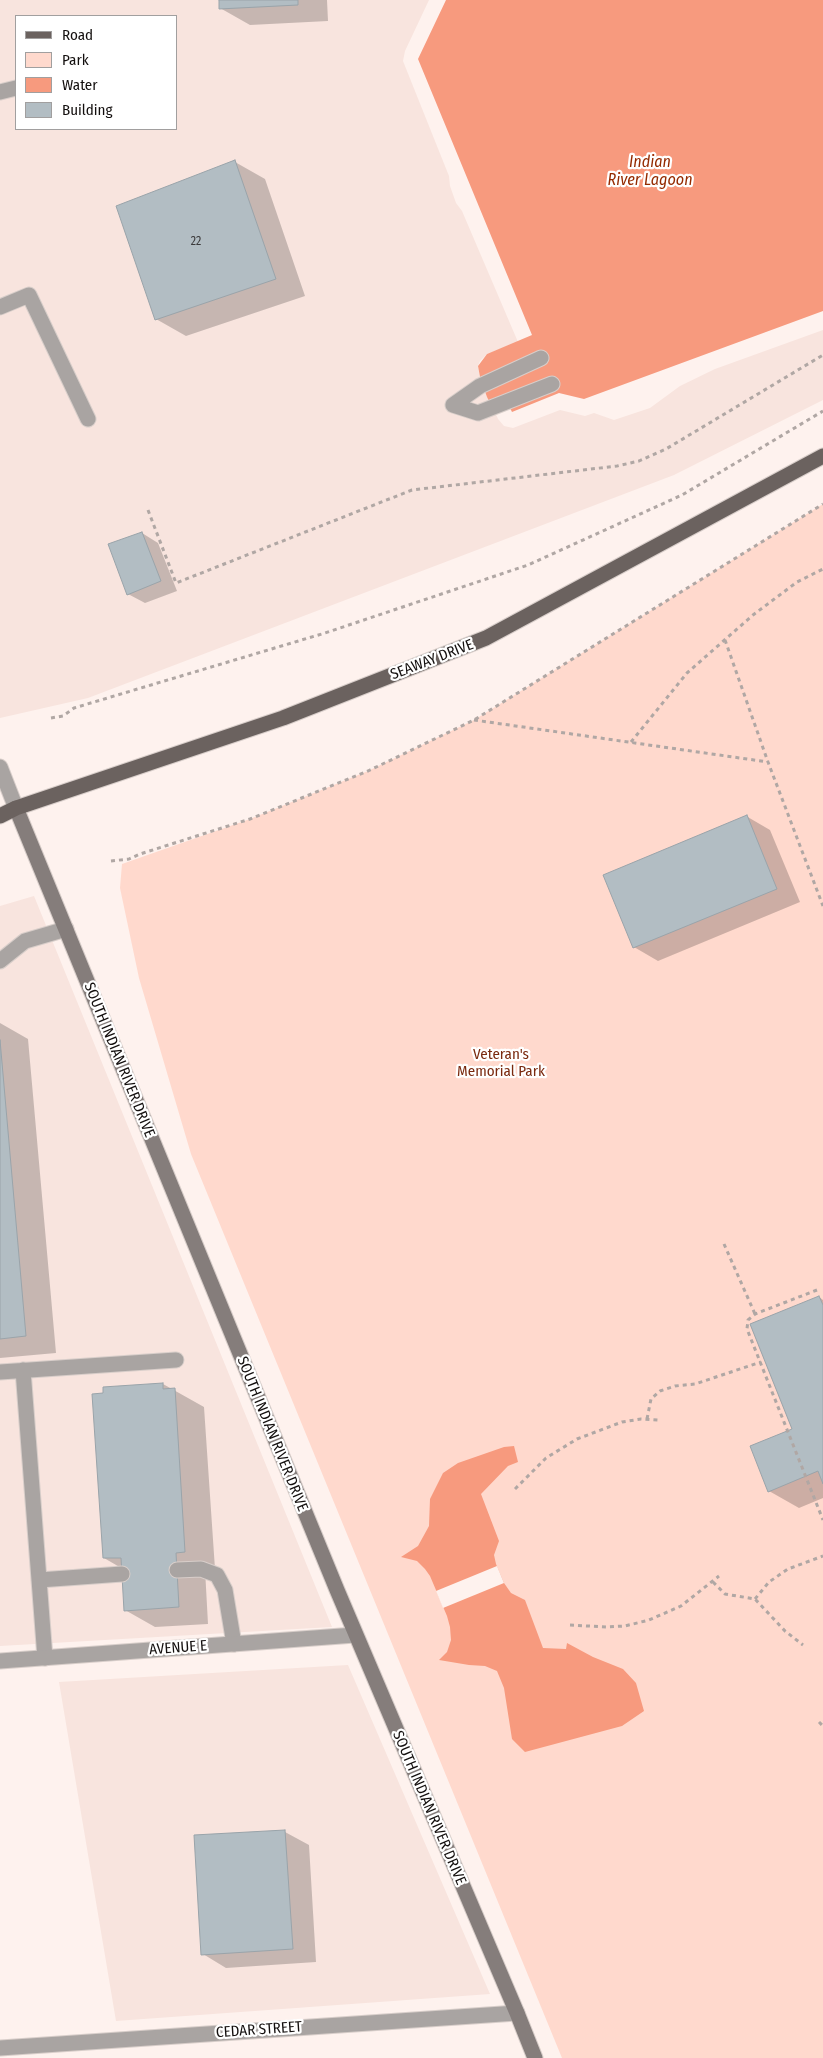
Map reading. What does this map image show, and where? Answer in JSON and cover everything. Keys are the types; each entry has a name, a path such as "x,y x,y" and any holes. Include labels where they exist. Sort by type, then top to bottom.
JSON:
{"main road":[{"name":"SEAWAY DRIVE","path":"0,816 16,808 283,718 486,638 823,456"},
{"name":"SEAWAY DRIVE","path":"0,808 16,808"}],"street":[{"path":"0,92 15,88"},
{"path":"0,307 29,296 88,419"},
{"path":"541,358 480,386 453,405 478,413 552,384"},
{"path":"0,767 16,808"},
{"name":"SOUTH INDIAN RIVER DRIVE","path":"16,808 355,1635 535,2058"},
{"path":"0,961 25,941 66,930"},
{"path":"0,1372 176,1360"},
{"path":"23,1370 45,1658"},
{"path":"177,1570 201,1570 217,1575 225,1590 234,1644"},
{"path":"39,1580 122,1574"},
{"name":"AVENUE E","path":"0,1661 355,1635"},
{"name":"CEDAR STREET","path":"0,2048 517,2013"}],"path":[{"path":"148,510 176,583 412,490 616,466 639,461 666,449 823,355"},
{"path":"51,718 63,716 74,708 325,634 528,565 682,495 823,411"},
{"path":"111,861 129,859 250,820 368,771 474,720 823,504"},
{"path":"631,742 687,673 753,615 797,582 823,569"},
{"path":"725,640 768,762 823,906"},
{"path":"474,720 768,762"},
{"path":"724,1244 756,1314"},
{"path":"817,1290 756,1314 748,1320 748,1329 823,1520"},
{"path":"647,1419 651,1399 660,1391 675,1386 695,1384 761,1362"},
{"path":"515,1488 546,1458 577,1439 622,1422 647,1419 658,1420"},
{"path":"755,1599 769,1582 788,1569 823,1556"},
{"path":"570,1624 606,1627 626,1626 649,1620 681,1606 719,1576"},
{"path":"713,1582 726,1594 755,1599 785,1631 803,1645"},
{"path":"819,1722 823,1726"}],"shaded area":[{"path":"0,0 429,0 405,51 403,61 449,176 450,186 456,203 462,211 518,342 487,354 478,366 480,377 498,419 504,426 513,428 560,410 585,416 594,413 614,420 650,408 680,386 715,369 823,330 823,400 674,475 88,698 0,718"},
{"path":"34,896 332,1627 0,1646 0,906"},
{"path":"348,1665 490,1994 116,2021 59,1682"}],"green space":[{"name":"Veteran's Memorial Park","path":"823,504 823,2058 562,2058 191,1154 139,978 120,888 122,864 250,819 368,771 474,720"}],"water":[{"name":"Indian River Lagoon","path":"446,0 823,0 823,311 584,399 559,393 512,412 508,404 494,411 487,397 478,366 487,354 532,335 418,59"},
{"path":"514,1446 518,1462 508,1466 481,1494 499,1541 494,1555 504,1583 511,1593 525,1600 543,1648 566,1649 567,1643 593,1657 623,1669 636,1683 644,1711 622,1726 525,1752 512,1739 504,1688 497,1671 485,1666 439,1660 447,1652 451,1640 447,1616 430,1576 425,1569 417,1561 401,1557 418,1546 429,1526 430,1499 443,1473 458,1463 504,1447"}],"pier":[{"path":"497,1566 504,1583 443,1608 436,1591"}],"building":[{"path":"219,0 298,0 298,5 219,9"},
{"path":"235,160 276,279 155,320 116,206"},
{"path":"142,532 161,581 127,595 108,544"},
{"path":"747,815 777,889 633,948 603,875"},
{"path":"0,1040 26,1336 0,1339"},
{"path":"819,1296 823,1305 823,1484 818,1471 768,1492 750,1446 792,1429 750,1324"},
{"path":"163,1383 163,1389 175,1388 185,1552 176,1553 179,1607 124,1611 121,1558 103,1558 92,1394 103,1393 103,1387"},
{"path":"285,1830 293,1949 201,1955 194,1835"}]}
